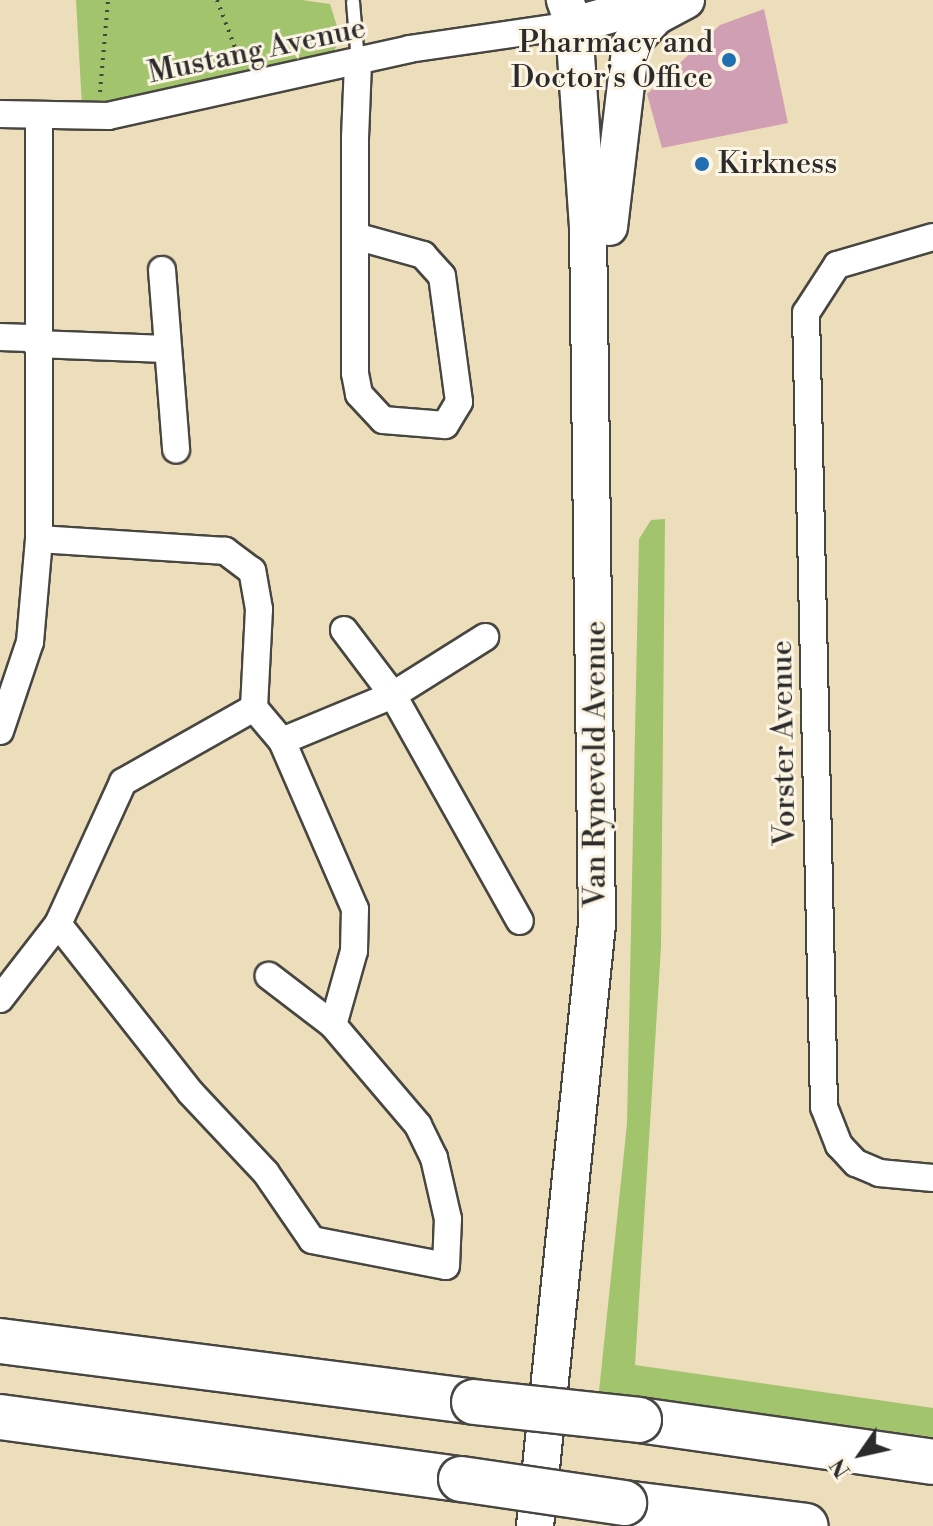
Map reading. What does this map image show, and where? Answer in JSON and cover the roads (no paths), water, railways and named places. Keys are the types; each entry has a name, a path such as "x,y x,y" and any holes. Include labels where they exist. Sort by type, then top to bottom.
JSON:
{"highway":[{"path":"0,1341 639,1420 933,1462"},
{"path":"0,1417 806,1526"}],"main road":[{"path":"579,12 663,0"},
{"path":"609,227 631,43 656,16 686,0"},
{"name":"Van Ryneveld Avenue","path":"554,1526 615,925 609,227 579,12"},
{"name":"Van Ryneveld Avenue","path":"535,1526 597,924 589,242 579,12"}],"street":[{"name":"Mustang Avenue","path":"0,114 97,117 251,89 579,12"},
{"path":"355,236 423,255 442,276 459,402 445,425 396,423 364,406 355,373 355,236 358,63"},
{"path":"0,731 30,642 39,539 36,341 39,117"},
{"name":"Vorster Avenue","path":"933,237 857,255 827,274 806,313 824,1107 839,1145 856,1163 879,1173 933,1178"},
{"path":"162,270 176,449"},
{"path":"0,337 166,349"},
{"path":"39,539 203,547 242,560 257,585 254,708 282,741 355,909 354,951 333,1025"},
{"path":"344,630 393,695 520,921"},
{"path":"282,741 393,695 485,637"},
{"path":"0,999 58,924 123,782 254,708"},
{"path":"58,924 190,1092 266,1173 312,1240 438,1270 451,1257 434,1158 418,1125 333,1025 269,976"}],"lane":[{"path":"353,2 358,63"}],"place":[{"name":"Pharmacy and Doctor's Office","path":"729,60"},
{"name":"Kirkness","path":"702,164"}]}
